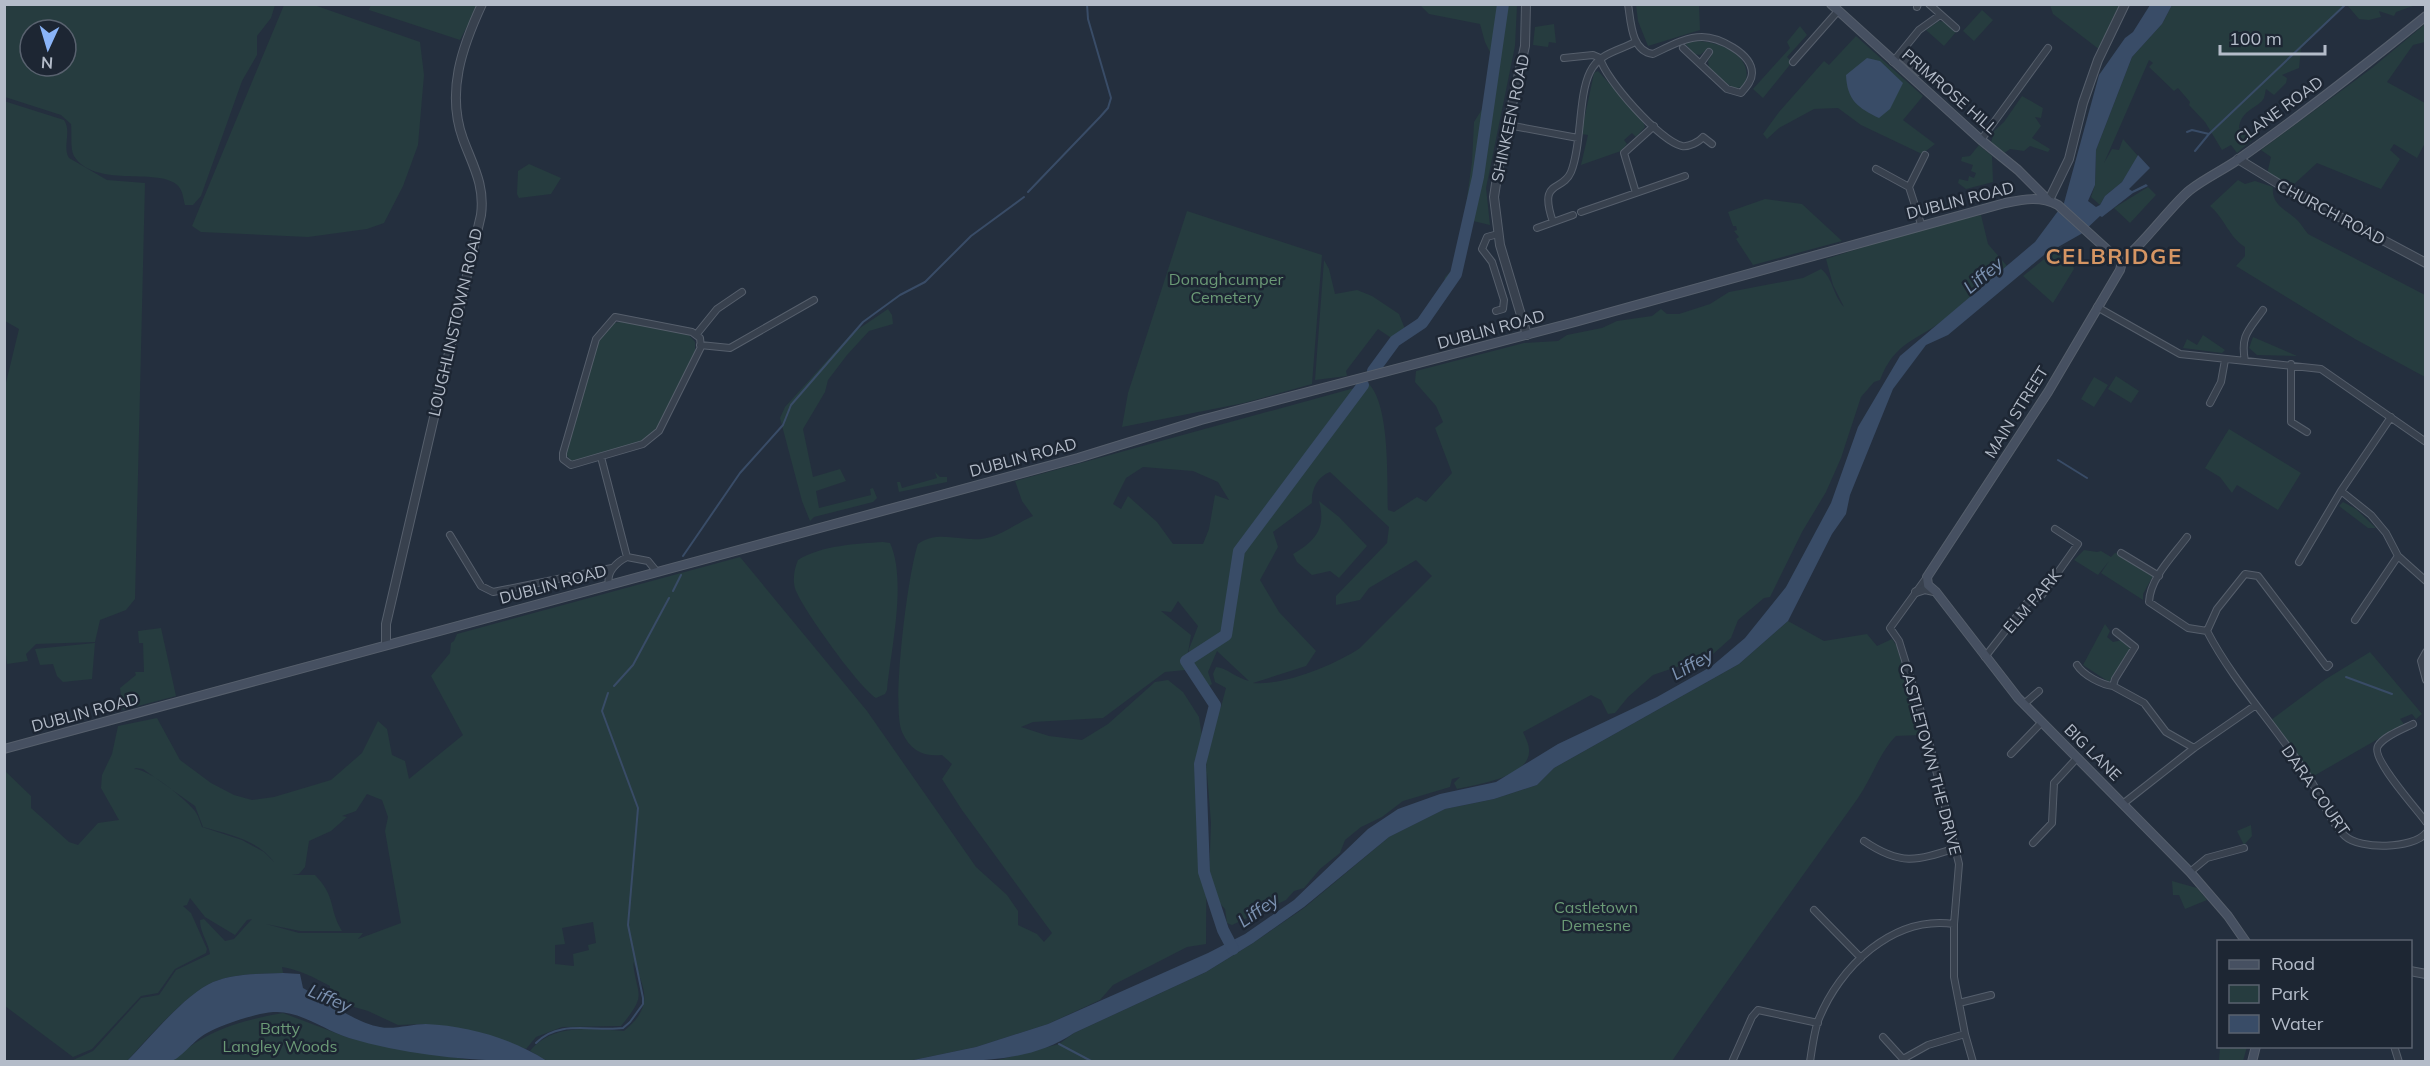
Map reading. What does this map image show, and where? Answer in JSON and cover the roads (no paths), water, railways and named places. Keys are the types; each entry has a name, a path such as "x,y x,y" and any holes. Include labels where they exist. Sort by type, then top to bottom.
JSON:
{"main road":[{"name":"PRIMROSE HILL","path":"1831,4 2049,200"},
{"name":"CLANE ROAD","path":"2123,258 2132,254 2168,210 2189,191 2237,160 2368,64 2426,16"},
{"name":"DUBLIN ROAD","path":"4,749 1078,458 1201,420 1527,335 1921,224 2031,198 2049,200"},
{"path":"2049,200 2058,205 2113,255 2123,258"},
{"name":"MAIN STREET","path":"1927,577 2048,392 2120,270 2123,258"},
{"name":"BIG LANE","path":"1927,577 1928,585 1936,592 2024,704 2190,872 2228,916 2245,940"}],"street":[{"name":"LOUGHLINSTOWN ROAD","path":"386,644 386,624 481,215 481,183 461,133 456,82 464,47 482,4"},
{"name":"SHINKEEN ROAD","path":"1526,4 1525,46 1495,181 1498,234 1527,335"},
{"path":"1628,4 1635,42 1646,53 1653,54 1694,38 1715,39 1728,45 1750,64 1750,79 1741,93 1734,93 1683,48"},
{"path":"1929,4 1956,28"},
{"path":"2049,200 2069,159 2083,103 2098,60 2125,4"},
{"path":"1793,62 1838,11"},
{"path":"1893,62 1919,30 1934,22 1940,15"},
{"path":"1553,222 1548,206 1550,192 1571,172 1589,72 1600,58 1635,42"},
{"path":"1981,140 2048,48"},
{"path":"1701,63 1709,52"},
{"path":"1900,55 1919,72"},
{"path":"1564,58 1593,56 1600,58"},
{"path":"1600,58 1608,76 1654,126 1680,145 1688,146 1703,137 1712,144"},
{"path":"1508,125 1578,138"},
{"path":"1636,193 1624,153 1654,126"},
{"path":"1909,187 1925,155"},
{"name":"CHURCH ROAD","path":"2237,160 2426,263"},
{"path":"1876,169 1909,187 1921,224"},
{"path":"1581,212 1685,176"},
{"path":"1537,228 1572,215"},
{"path":"1496,311 1503,309 1504,300 1492,262 1482,249 1487,237 1498,234"},
{"path":"696,335 717,309 742,292"},
{"path":"700,345 730,348 814,300"},
{"path":"2097,307 2177,353 2225,360 2291,364 2329,373 2426,442"},
{"path":"2245,361 2242,345 2244,336 2263,310"},
{"path":"621,317 692,332 696,335 700,345 662,428 643,444 571,465 563,459 599,333 610,320 621,317"},
{"path":"2210,403 2221,382 2225,360"},
{"path":"2291,364 2291,422 2307,432"},
{"path":"2299,562 2341,492 2391,417"},
{"path":"601,457 627,557"},
{"path":"2341,492 2362,506 2379,524 2398,556 2426,581"},
{"name":"ELM PARK","path":"1985,657 2027,603 2042,595 2081,545 2055,529"},
{"path":"450,535 481,586 493,592 612,568 627,557 648,561 657,572"},
{"path":"2187,537 2149,591 2149,602 2188,628 2207,631 2228,593 2246,574 2253,573 2258,576 2327,667 2330,665"},
{"path":"2121,553 2159,576"},
{"path":"2355,620 2398,556"},
{"path":"609,584 608,576 612,568"},
{"name":"CASTLETOWN THE DRIVE","path":"1927,577 1890,628 1899,641 1925,725 1956,848 1959,864 1954,924 1954,977 1973,1062"},
{"path":"1916,592 1925,589 1936,592"},
{"name":"DARA COURT","path":"2207,631 2222,658 2308,777 2332,819 2346,836 2360,844 2387,845 2417,842 2426,833"},
{"path":"2113,686 2135,647 2116,632"},
{"path":"2426,652 2421,661 2426,680"},
{"path":"2077,665 2079,669 2107,685 2144,703 2166,732 2194,748"},
{"path":"2024,704 2039,691"},
{"path":"2124,803 2194,748 2256,705"},
{"path":"2011,754 2042,722"},
{"path":"2413,724 2383,741 2377,747 2376,753 2382,769 2399,785 2426,822"},
{"path":"2033,843 2052,823 2054,783 2076,758"},
{"path":"1864,841 1883,854 1903,859 1925,859 1956,848"},
{"path":"2190,872 2207,858 2244,848"},
{"path":"1814,910 1861,958"},
{"path":"1810,1062 1818,1023 1837,986 1861,958 1889,936 1915,925 1936,922 1954,924"},
{"path":"1959,1003 1991,995"},
{"path":"1732,1062 1752,1017 1758,1010 1818,1023"},
{"path":"1883,1037 1903,1060 1928,1045 1965,1034"}],"water":[{"path":"2150,5 2172,5 2162,24 2132,57 2096,150 2095,185 2088,201 2096,207 2100,205 2105,196 2122,182 2138,155 2150,168 2129,189 2132,191 2146,184 2148,186 2133,193 2102,217 2100,216 2081,234 2044,255 1948,335 1926,345 1893,389 1850,495 1846,514 1832,534 1788,621 1739,664 1554,768 1537,785 1494,799 1445,809 1389,837 1304,907 1253,943 1206,972 1055,1044 1035,1051 992,1060 904,1062 976,1047 1048,1024 1208,953 1245,934 1294,900 1368,829 1398,809 1440,794 1496,782 1558,744 1657,697 1712,666 1745,638 1786,587 1831,503 1858,427 1900,356 2035,242 2064,203 2099,75 2125,38 2133,32"},
{"path":"1867,58 1880,61 1903,83 1890,109 1879,118 1865,111 1855,102 1847,84 1846,75"},
{"path":"300,974 303,988 371,1025 391,1028 426,1024 458,1027 504,1040 547,1061 472,1059 398,1050 340,1035 296,1015 270,1012 213,1030 202,1036 176,1059 168,1062 127,1061 179,1006 202,988 230,977"}],"waterway":[{"path":"1028,192 1108,108 1111,98 1088,19 1087,4"},
{"path":"1373,371 1395,341 1422,323 1456,274 1478,177 1503,4"},
{"path":"2195,151 2209,134 2346,4"},
{"path":"2187,132 2192,130 2209,134"},
{"path":"683,556 740,473 783,425 791,405 863,322 900,295 925,282 971,236 1024,197"},
{"path":"1233,949 1223,930 1204,872 1200,764 1215,705 1186,661 1226,635 1239,551 1363,385"},
{"path":"2058,460 2087,478"},
{"path":"673,591 681,575"},
{"path":"614,686 633,665 669,598"},
{"path":"2346,677 2392,694"},
{"path":"536,1043 555,1031 566,1029 623,1028 643,1004 628,925 638,808 602,711 608,693"},
{"path":"1059,1044 1093,1062"}],"district":[{"name":"CELBRIDGE","path":"2114,256"}],"water label":[{"name":"Liffey","path":"1983,275"},
{"name":"Liffey","path":"1692,664"},
{"name":"Liffey","path":"1258,910"},
{"name":"Liffey","path":"330,998"}],"park label":[{"name":"Donaghcumper Cemetery","path":"1226,288"},
{"name":"Castletown Demesne","path":"1596,916"},
{"name":"Batty Langley Woods","path":"280,1037"}]}
